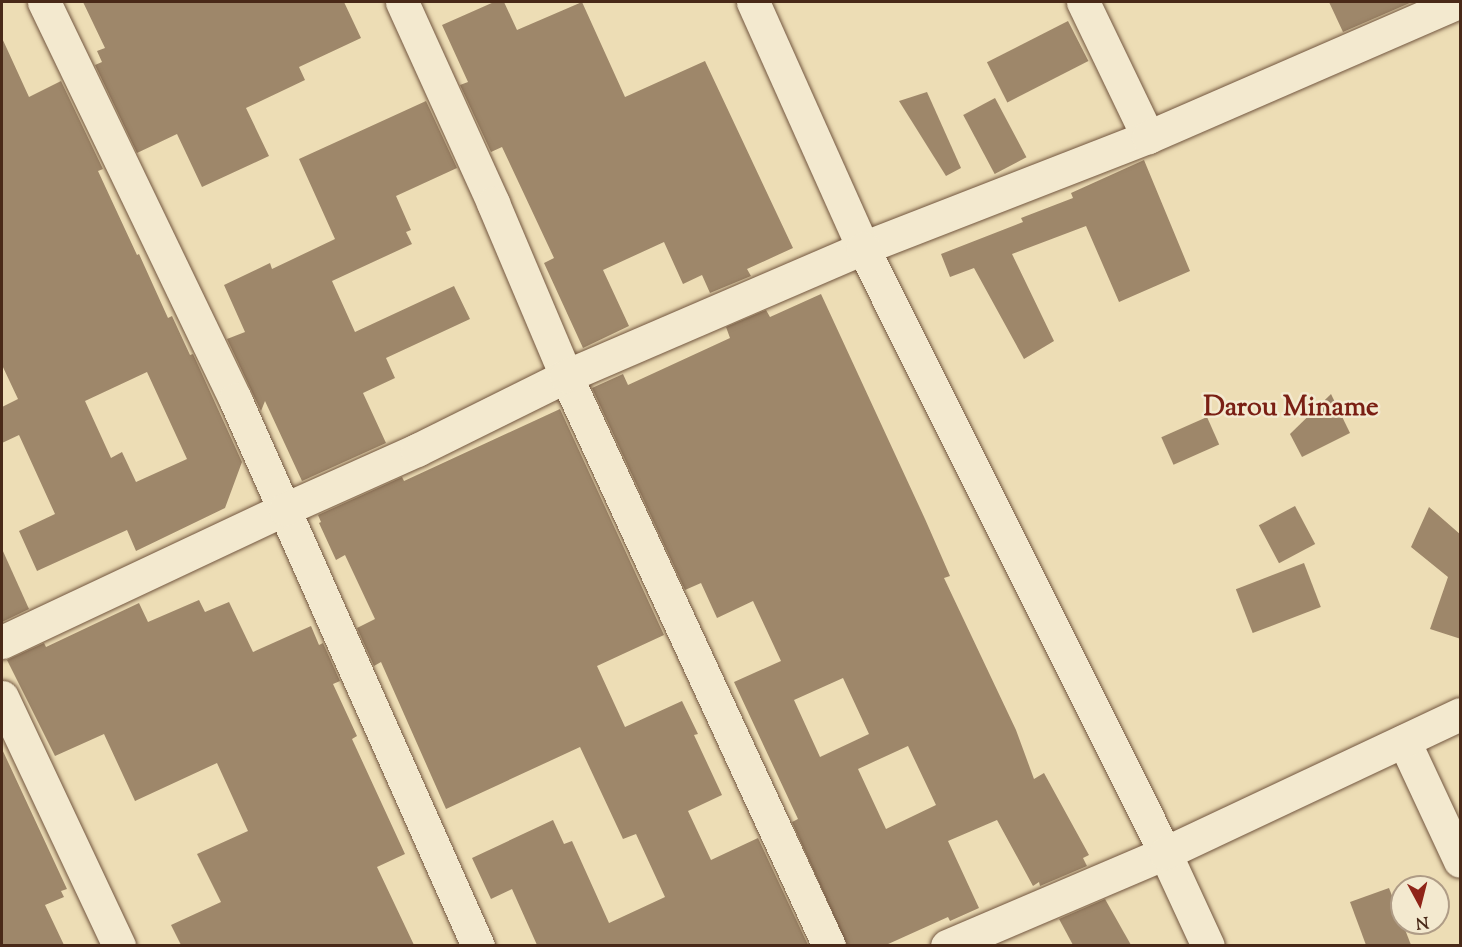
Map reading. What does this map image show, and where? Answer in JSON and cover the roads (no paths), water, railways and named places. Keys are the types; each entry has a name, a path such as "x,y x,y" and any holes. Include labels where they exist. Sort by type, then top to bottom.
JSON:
{"street":[{"path":"44,2 152,225 285,509 478,945"},
{"path":"402,2 493,203 566,376 829,945"},
{"path":"753,2 863,248 1165,853 1208,945"},
{"path":"1083,2 1148,137"},
{"path":"2,642 285,509 417,450 566,376 863,248 1148,137 1457,6"},
{"path":"2,698 118,945"},
{"path":"947,945 1165,853 1461,714"},
{"path":"1404,741 1461,861"}],"district":[{"name":"Darou Miname","path":"1291,409"}]}
